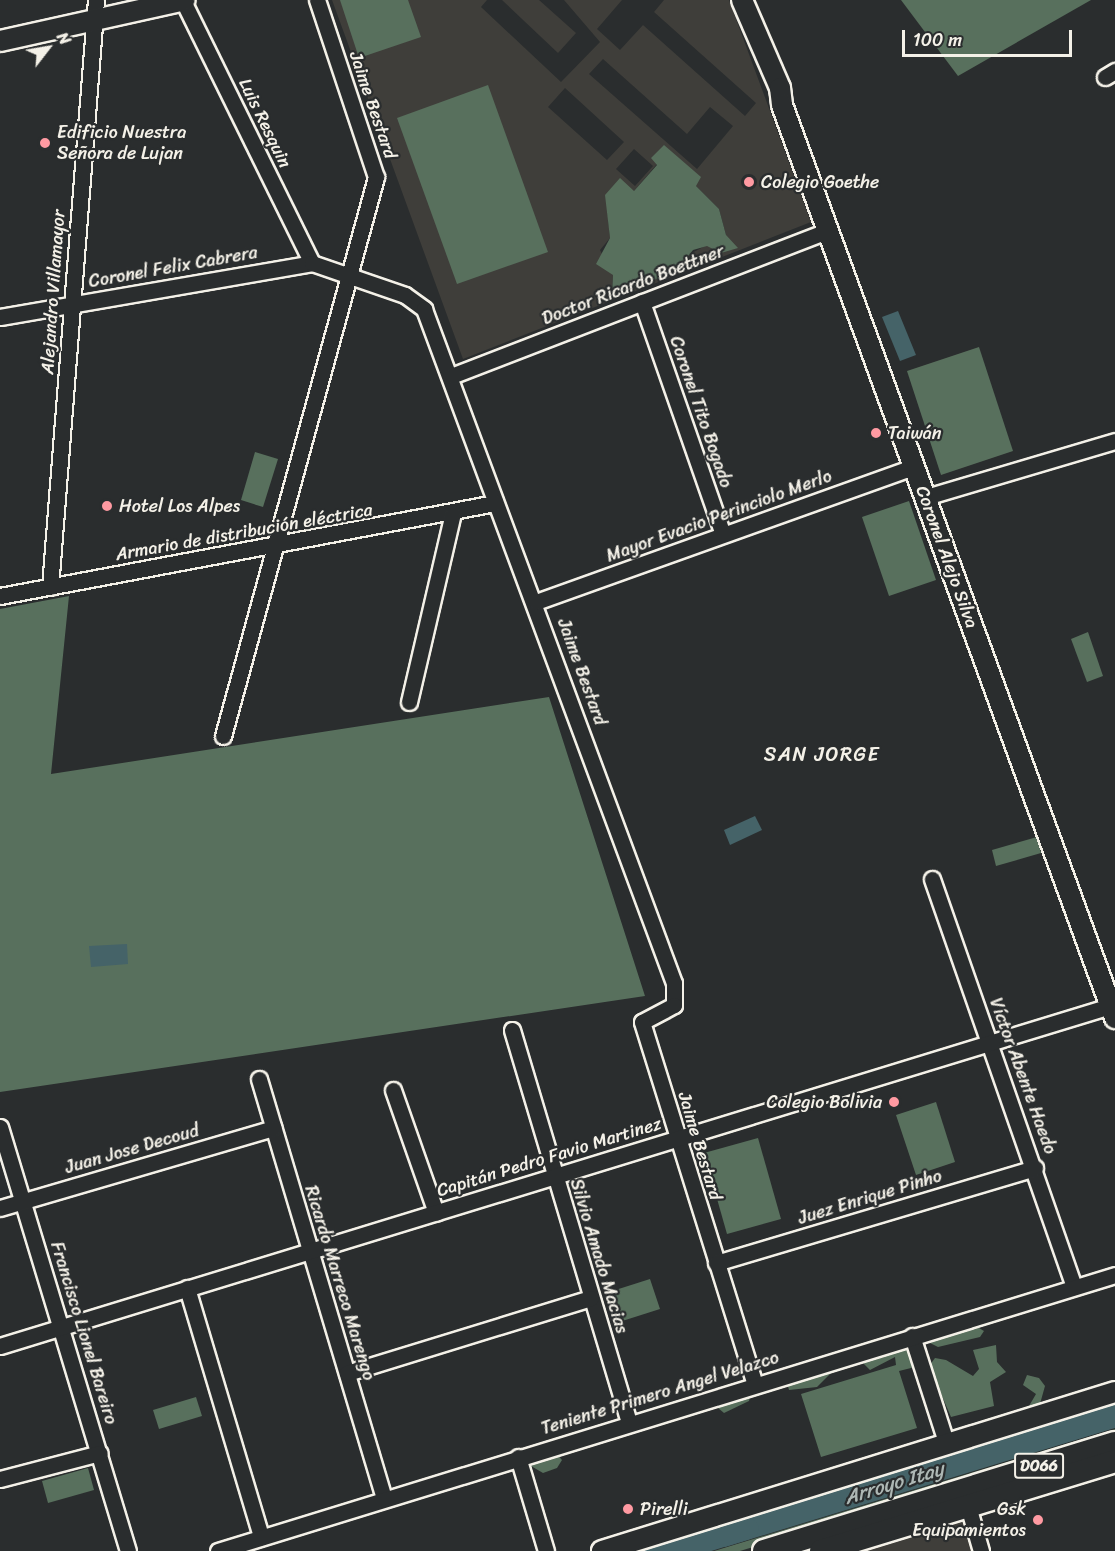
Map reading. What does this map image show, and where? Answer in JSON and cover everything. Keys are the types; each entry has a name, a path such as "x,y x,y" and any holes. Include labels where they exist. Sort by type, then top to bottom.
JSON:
{"highway":[{"name":"D066","path":"821,1551 1053,1462 1115,1443"},
{"name":"D066","path":"764,1551 965,1497 1115,1461"}],"main road":[{"path":"0,41 94,23 184,0"},
{"name":"Coronel Alejo Silva","path":"742,0 760,49 758,56 779,96 829,230 1113,1012"},
{"path":"602,1551 1115,1392"}],"street":[{"name":"Alejandro Villamayor","path":"50,587 70,304 96,0"},
{"name":"Luis Resquin","path":"184,0 312,263"},
{"name":"Jaime Bestard","path":"317,0 375,169 351,275 418,303 451,375 495,503 536,602 678,998 642,1022 755,1384"},
{"name":"Doctor Ricardo Boettner","path":"451,375 829,230"},
{"name":"Coronel Felix Cabrera","path":"0,317 312,263 351,275"},
{"path":"223,736 271,548 351,275"},
{"name":"Coronel Tito Bogado","path":"642,302 723,534"},
{"path":"926,497 1115,441"},
{"name":"Mayor Evacio Perinciolo Merlo","path":"536,602 915,466"},
{"name":"Armario de distribución eléctrica","path":"0,596 271,548 495,503"},
{"path":"409,702 453,513"},
{"name":"Víctor Abente Haedo","path":"932,879 1035,1168 1074,1287"},
{"name":"Capitán Pedro Favio Martinez","path":"0,1346 554,1178 989,1042 1113,1012"},
{"name":"Silvio Amado Macias","path":"512,1030 554,1178 629,1423"},
{"name":"Ricardo Marreco Marengo","path":"259,1079 384,1498"},
{"path":"393,1089 436,1213"},
{"name":"Francisco Lionel Bareiro","path":"0,1127 128,1551"},
{"name":"Juan Jose Decoud","path":"0,1208 274,1128"},
{"name":"Juez Enrique Pinho","path":"716,1263 1035,1168"},
{"name":"Teniente Primero Angel Velazco","path":"218,1551 384,1498 1115,1275"},
{"path":"188,1288 261,1537"},
{"path":"347,1373 591,1298"},
{"path":"912,1336 947,1445"},
{"path":"0,1479 100,1453"},
{"path":"518,1457 546,1551"},
{"path":"965,1497 981,1551"}],"shaded area":[{"name":"Colegio Goethe","path":"332,0 487,0 481,7 561,82 600,42 564,0 622,0 597,29 620,50 643,25 745,116 756,103 654,12 664,0 729,0 811,222 463,359","holes":["603,59 687,134 710,107 733,126 697,169 589,74","565,88 624,142 607,160 548,107","634,149 653,166 635,186 616,169","657,164 696,186 719,209 726,235 612,295 613,275 600,250 610,238 606,195 634,191"]},
{"path":"502,0 539,0 576,33 558,53"},
{"path":"965,1514 977,1551 845,1551"}],"green space":[{"path":"340,0 408,0 421,37 359,58"},
{"path":"901,0 1091,0 958,76"},
{"path":"488,85 548,252 457,284 397,118"},
{"path":"664,145 701,177 696,186 719,209 726,235 738,248 721,253 707,246 693,250 677,271 612,296 613,275 596,264 610,238 605,195 620,178 634,191 657,165 651,158"},
{"path":"979,347 1013,451 941,475 907,371"},
{"path":"255,452 278,459 263,507 241,500"},
{"path":"909,501 936,580 889,596 862,517"},
{"path":"69,596 51,774 549,697 645,996 0,1092 0,609"},
{"path":"1088,632 1103,676 1087,682 1071,639"},
{"path":"1037,837 1041,853 996,866 992,850"},
{"path":"936,1102 955,1162 916,1175 896,1115"},
{"path":"758,1138 781,1219 727,1234 704,1153"},
{"path":"650,1279 660,1309 616,1323 606,1293"},
{"path":"974,1325 984,1331 980,1337 938,1347 930,1343"},
{"path":"996,1345 997,1362 1006,1372 990,1382 994,1406 951,1417 929,1366 935,1358 946,1360 973,1376 979,1369 973,1350"},
{"path":"903,1346 910,1348 915,1367 899,1371 917,1428 821,1457 801,1394 896,1365 895,1357 870,1370 858,1358 874,1353 882,1358"},
{"path":"835,1369 817,1387 789,1390 786,1379"},
{"path":"1027,1375 1039,1378 1045,1386 1038,1411 1029,1406 1036,1394 1023,1385"},
{"path":"751,1392 749,1401 724,1413 711,1402"},
{"path":"196,1397 202,1416 159,1429 153,1410"},
{"path":"1115,1429 1115,1436 740,1551 714,1551"},
{"path":"556,1453 562,1460 557,1468 543,1473 531,1466"},
{"path":"88,1468 94,1490 48,1503 42,1481"}],"water":[{"path":"898,311 916,355 900,361 882,317"},
{"path":"755,816 762,830 730,845 724,830"},
{"path":"127,944 128,964 91,967 89,946"},
{"path":"1115,1401 1115,1428 725,1547 718,1525"},
{"path":"711,1526 718,1547 706,1551 628,1551"}],"waterway":[{"name":"Arroyo Itay","path":"674,1551 748,1528"}],"place":[{"name":"Edificio Nuestra Señora de Lujan","path":"45,143"},
{"name":"Colegio Goethe","path":"749,182"},
{"name":"Taiwán","path":"876,433"},
{"name":"Hotel Los Alpes","path":"107,506"},
{"name":"Colegio Bolivia","path":"894,1102"},
{"name":"Pirelli","path":"628,1509"},
{"name":"Gsk Equipamientos","path":"1038,1520"}],"district":[{"name":"SAN JORGE","path":"822,754"}]}
